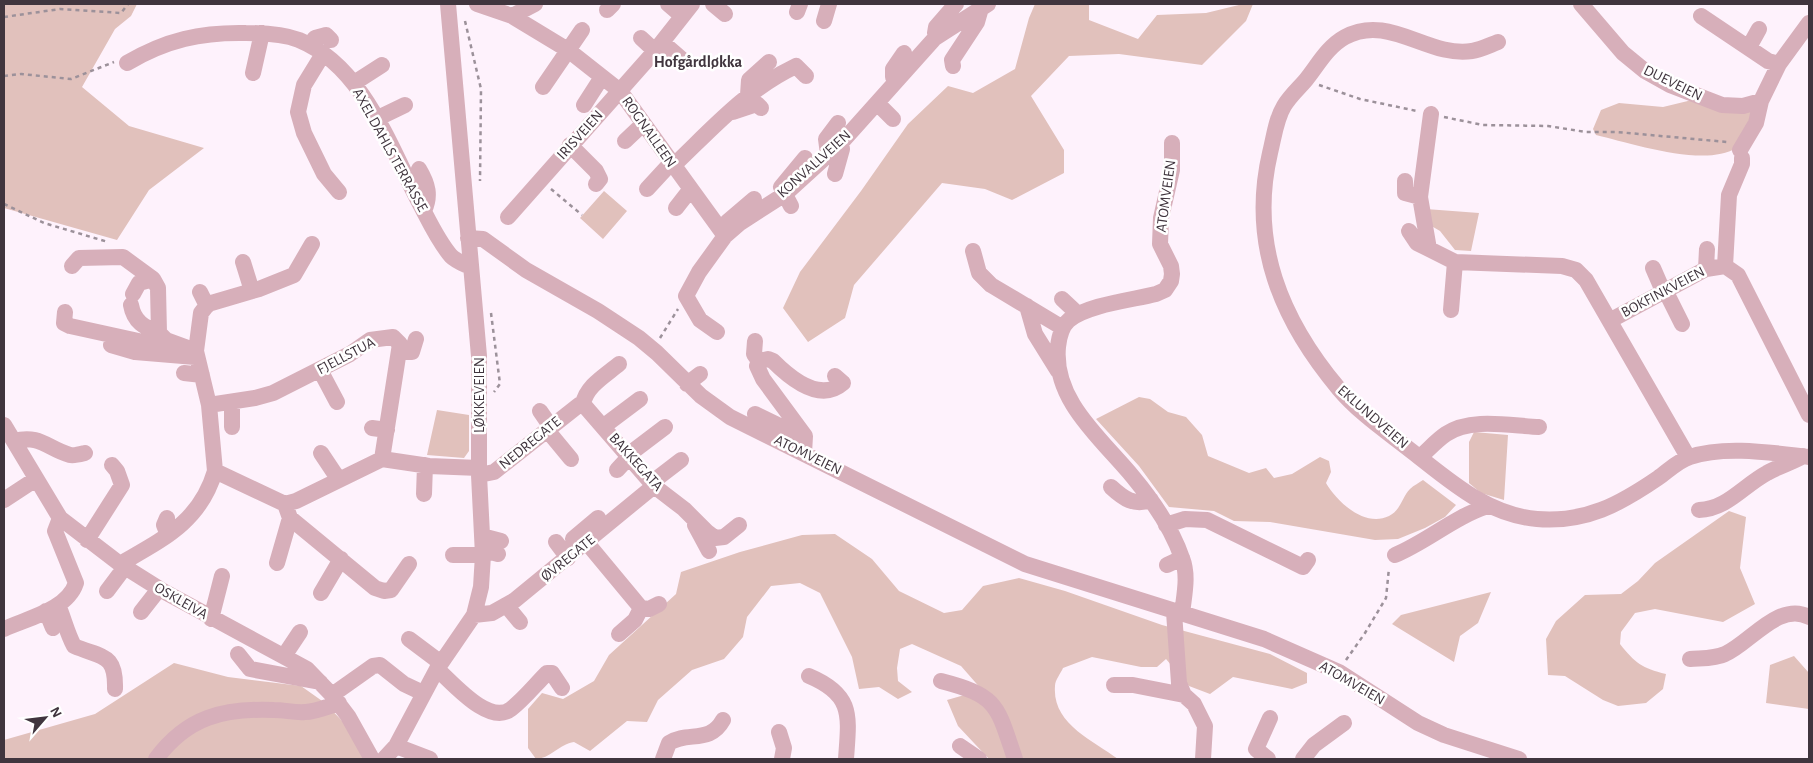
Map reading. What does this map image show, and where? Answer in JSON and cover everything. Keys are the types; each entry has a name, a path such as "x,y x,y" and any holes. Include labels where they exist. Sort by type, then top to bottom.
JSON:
{"street":[{"name":"LØKKEVEIEN","path":"386,756 439,666 471,627 489,547 479,472 479,356 448,4"},
{"name":"ROGNALLEEN","path":"477,4 512,16 568,50 620,91 651,128 672,164 722,232"},
{"path":"824,21 829,4"},
{"path":"935,38 936,26 956,4"},
{"name":"DUEVEIEN","path":"1581,4 1623,54 1645,71 1670,84 1722,105 1743,106 1761,102"},
{"path":"512,16 529,5"},
{"path":"954,66 952,60 977,22 984,6"},
{"name":"KONVALLVEIEN","path":"681,299 695,267 722,232 788,200 828,154 841,143 878,97 935,38 984,6"},
{"name":"IRISVEIEN","path":"508,216 658,47 678,7"},
{"path":"1701,16 1768,61 1779,64"},
{"path":"1725,266 1728,204 1742,164 1742,151 1756,123 1761,102 1779,64 1809,24"},
{"name":"EKLUNDVEIEN","path":"1498,42 1472,51 1457,50 1384,29 1358,31 1331,46 1284,106 1278,119 1264,185 1263,213 1266,240 1275,281 1292,321 1312,354 1341,392 1470,496 1488,506 1538,519 1587,514 1615,506 1688,457 1755,450 1806,456"},
{"path":"1749,47 1759,29"},
{"path":"543,87 582,30"},
{"name":"AXEL DAHLS TERRASSE","path":"127,63 152,48 176,40 227,32 290,32 316,50 354,83 361,105 376,119 424,212 452,257 470,267"},
{"path":"253,73 262,33"},
{"path":"331,40 326,35 315,38 316,50 304,85 298,112 320,177 339,192"},
{"path":"641,38 685,62"},
{"path":"895,81 893,69 904,52"},
{"path":"748,95 749,80 769,62"},
{"path":"354,83 382,65"},
{"path":"647,189 748,95 796,66 806,76"},
{"path":"584,105 602,77"},
{"path":"878,97 893,119"},
{"path":"728,113 757,104 761,108"},
{"path":"376,119 405,105"},
{"path":"1429,249 1420,197 1431,114"},
{"path":"828,154 826,139 838,123"},
{"path":"625,141 651,128"},
{"path":"835,174 836,165 842,150 841,143"},
{"name":"ATOMVEIEN","path":"1063,328 1068,321 1078,314 1156,294 1165,290 1171,282 1171,266 1160,244 1161,218 1172,170 1172,144"},
{"path":"570,145 596,171 600,179 596,184"},
{"path":"788,200 781,187 784,181 805,158"},
{"path":"1405,181 1405,193 1420,197"},
{"path":"676,208 690,190"},
{"path":"722,232 754,199"},
{"name":"BOKFINKVEIEN","path":"1408,231 1417,243 1455,262 1562,266 1576,270 1586,280 1612,320 1688,457"},
{"name":"ATOMVEIEN","path":"468,238 483,239 526,270 598,311 694,379 730,417 804,450 1026,564 1264,640 1339,672 1418,723 1444,735 1519,759"},
{"path":"107,591 123,566 185,522 199,507 209,490 215,471 202,375 197,354 204,299 252,291 294,275 312,244"},
{"path":"1706,269 1707,249"},
{"path":"973,251 979,273 985,279 1063,328 1060,334 1058,371"},
{"path":"72,266 79,258 123,257 153,279 158,288 163,337"},
{"path":"243,262 252,291"},
{"path":"1451,310 1455,262"},
{"name":"BOKFINKVEIEN","path":"1612,320 1706,269 1725,266 1738,275 1809,415"},
{"path":"1653,268 1682,324"},
{"path":"153,279 139,283 132,300 134,316 145,327 197,354"},
{"path":"681,299 700,320 717,332"},
{"path":"1062,299 1078,314"},
{"path":"1027,306 1035,334 1058,371 1065,391 1078,413 1151,500 1182,558 1186,572 1178,613 1179,683 1184,695 1194,704 1205,726 1203,759"},
{"path":"65,312 64,323 70,326 143,342 163,337"},
{"name":"FJELLSTUA","path":"205,404 232,402 273,393 320,370 370,340 378,337 393,337 400,344 380,429 382,459"},
{"path":"399,352 412,352 416,340"},
{"path":"754,341 754,354 759,361"},
{"path":"103,343 135,352 197,354"},
{"path":"759,361 768,359 773,361 802,385 815,389 826,391 839,387 843,384 835,376"},
{"path":"759,361 757,366 763,379 805,436 804,450"},
{"path":"579,406 592,386 619,364"},
{"path":"320,370 337,402"},
{"path":"184,373 202,375"},
{"path":"602,433 640,398"},
{"path":"232,402 232,427"},
{"name":"NEDREGATE","path":"479,472 494,472 541,432 579,406"},
{"name":"BAKKEGATA","path":"579,406 602,433 628,456 655,487 715,538 724,537 739,525"},
{"path":"540,411 541,432 571,459"},
{"path":"755,414 792,432 804,450"},
{"name":"OSKLEIVA","path":"4,425 60,518 123,566 159,589 306,669 336,699 348,716 386,756"},
{"name":"EKLUNDVEIEN","path":"1420,457 1447,433 1461,427 1475,425 1539,428"},
{"path":"617,470 628,456 665,427"},
{"path":"14,440 26,437 42,441 71,455 85,453"},
{"path":"321,452 339,480"},
{"path":"1699,510 1711,509 1727,503 1757,478 1806,456"},
{"path":"277,563 287,511 296,502 382,459 479,472"},
{"name":"ØVREGATE","path":"471,627 492,612 506,605 572,543 655,487 685,463"},
{"path":"87,540 122,485 117,471 112,465"},
{"path":"424,494 425,465"},
{"path":"215,471 287,511 375,588 384,591 392,590 409,564"},
{"path":"4,500 36,479"},
{"path":"1111,487 1124,499 1141,504 1151,500"},
{"path":"1395,555 1419,545 1467,512 1488,506"},
{"path":"4,629 52,608 73,594 76,583 55,531 60,518"},
{"path":"167,518 164,525 168,535"},
{"path":"598,518 572,543 641,608 648,609 659,604"},
{"path":"1166,525 1185,519 1206,520 1303,567 1308,560"},
{"path":"696,520 695,528 709,551"},
{"path":"453,554 489,547"},
{"path":"1166,565 1182,558"},
{"path":"321,593 340,559"},
{"path":"211,619 222,576"},
{"path":"141,612 159,589"},
{"path":"506,605 520,622"},
{"path":"52,608 53,628"},
{"path":"52,608 65,620 67,634 74,646 107,658 116,671 115,689"},
{"path":"619,634 635,620 641,608"},
{"path":"1690,659 1723,655 1765,626 1787,615 1800,612 1809,617"},
{"path":"284,656 300,632"},
{"path":"409,638 482,708 492,713 501,714 510,710 547,673 552,673 562,688"},
{"path":"238,654 250,670 320,682"},
{"path":"156,759 183,729 203,718 242,711 274,710 307,713 336,699 373,666 380,665 404,684 423,693"},
{"path":"809,676 826,683 840,695 846,704 848,739 846,759"},
{"path":"941,681 969,688 988,698 1001,718 1014,759"},
{"path":"1114,685 1133,685 1184,695"},
{"path":"1268,759 1256,749 1270,718"},
{"path":"663,759 669,743 677,738 708,734 717,730 723,720"},
{"path":"1303,759 1314,745 1344,723"},
{"path":"779,732 784,748 782,759"},
{"path":"960,746 979,759"},
{"path":"386,756 430,759"}],"path":[{"path":"4,17 60,9 121,13 128,4"},
{"path":"464,13 481,89 480,187"},
{"path":"4,76 21,74 71,79 104,67 123,56 127,63"},
{"path":"1305,81 1360,99 1483,125 1548,126 1586,132 1617,132 1742,151"},
{"path":"540,180 582,215"},
{"path":"4,204 44,223 117,245 123,257"},
{"path":"659,340 681,299"},
{"path":"1339,672 1386,598 1388,569 1395,555"}],"shaded area":[{"path":"4,4 137,4 131,16 115,29 82,87 129,126 204,148 149,190 117,240 4,208"},
{"path":"1035,4 1089,4 1089,20 1138,39 1157,15 1206,13 1243,4 1253,4 1246,21 1202,65 1119,54 1069,56 1031,96 1064,150 1064,173 1012,200 985,189 942,183 854,285 845,318 808,342 783,308 800,272 861,191 908,124 948,86 973,93 1015,69 1029,18"},
{"path":"1692,100 1752,110 1752,116 1738,147 1722,154 1706,156 1687,155 1647,148 1596,135 1593,129 1601,110 1619,103 1663,107"},
{"path":"604,191 627,211 603,239 580,218"},
{"path":"1426,209 1479,213 1471,251 1455,250 1440,231 1428,224"},
{"path":"1139,397 1150,399 1168,412 1186,417 1202,435 1208,456 1249,473 1266,468 1274,478 1292,474 1320,457 1329,461 1331,472 1326,483 1344,505 1361,516 1380,519 1389,516 1399,507 1407,492 1423,480 1456,505 1445,517 1425,528 1398,539 1375,540 1270,522 1234,521 1214,511 1169,507 1139,466 1096,419"},
{"path":"437,410 469,415 469,451 464,458 427,455"},
{"path":"1474,432 1508,435 1504,500 1481,493 1469,483 1469,442"},
{"path":"1729,511 1746,517 1740,568 1755,604 1723,622 1655,609 1635,613 1621,632 1620,644 1630,656 1645,667 1666,674 1663,689 1646,703 1618,706 1603,700 1565,676 1548,675 1546,639 1556,621 1585,595 1621,594 1638,581 1655,563"},
{"path":"835,534 872,559 899,591 944,613 962,610 983,586 1019,578 1065,591 1162,625 1270,654 1307,673 1307,683 1292,689 1233,677 1210,694 1189,686 1166,659 1157,667 1141,667 1092,657 1063,668 1055,684 1056,699 1060,711 1076,730 1118,759 989,759 958,726 947,700 982,690 961,666 912,644 900,649 897,668 898,681 912,692 898,699 879,687 859,689 852,657 820,593 800,583 771,586 747,617 743,637 724,659 692,670 658,700 647,722 627,721 590,751 574,742 545,757 536,759 528,748 528,709 542,693 563,699 594,681 609,655 676,594 681,572 740,552 802,535"},
{"path":"1491,592 1478,623 1460,636 1454,662 1392,624 1401,615"},
{"path":"1794,656 1809,673 1809,709 1766,703 1770,665"},
{"path":"174,663 228,677 301,686 325,703 346,725 366,759 4,759 4,740 95,714"}],"district":[{"name":"Hofgårdløkka","path":"698,62"}]}
